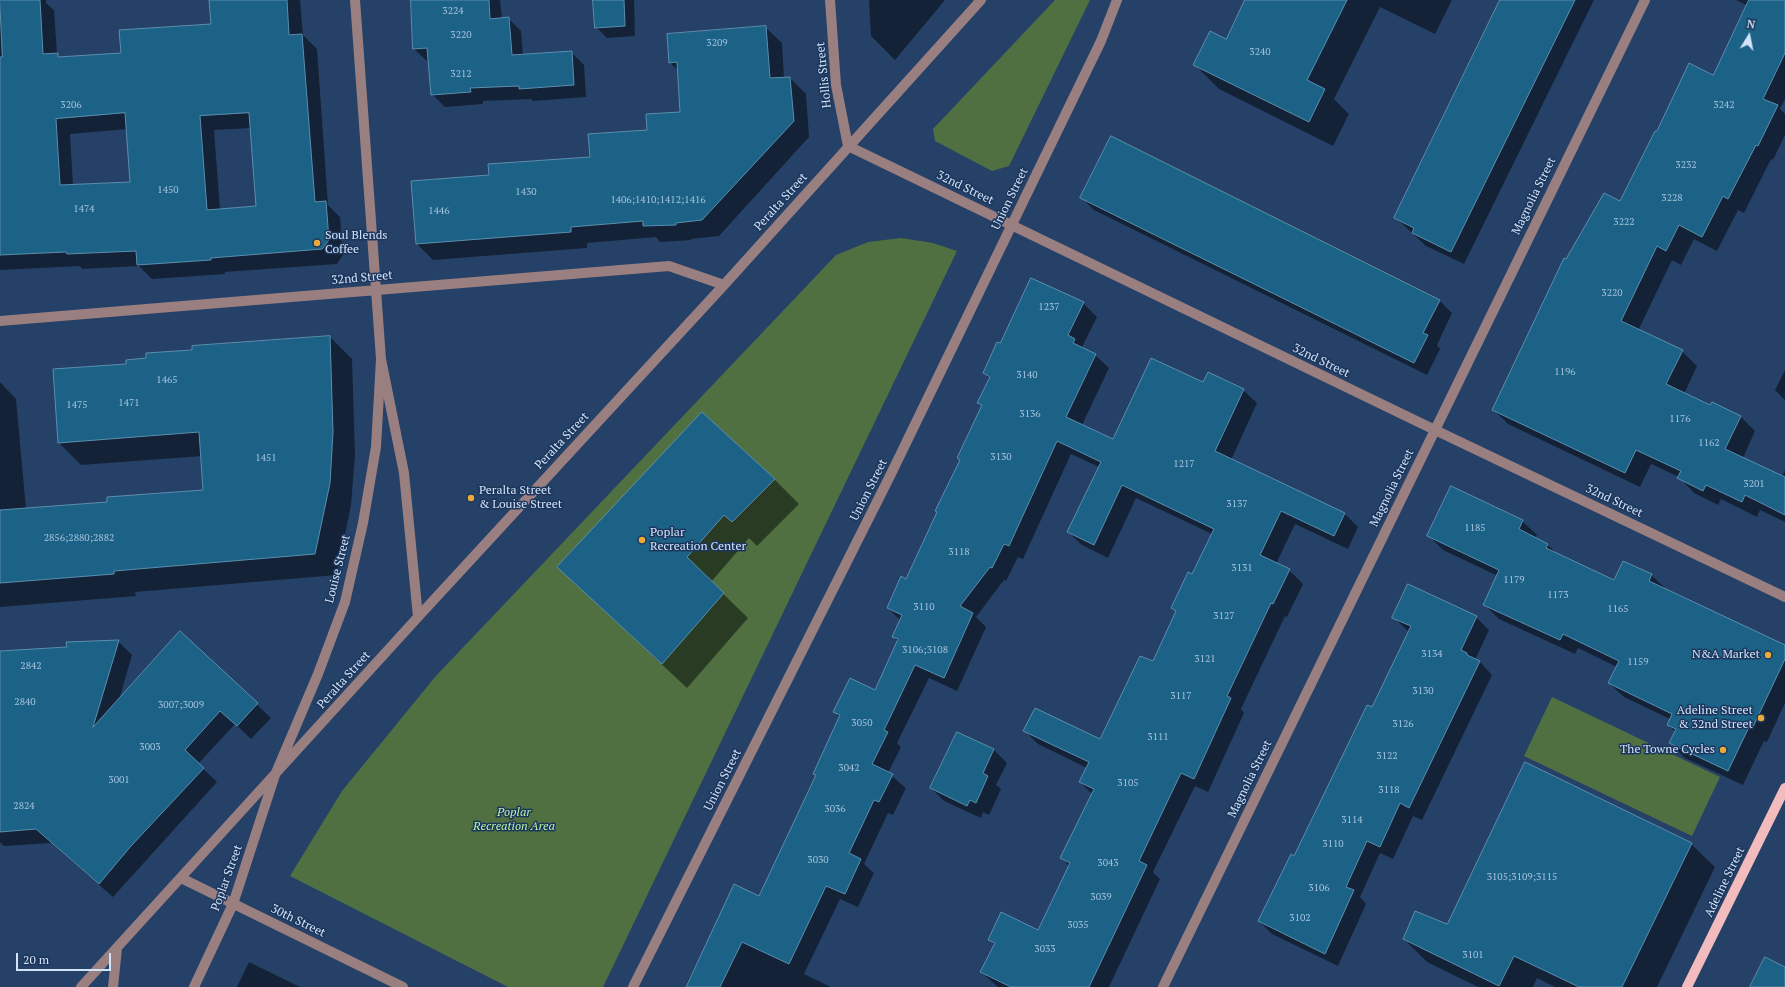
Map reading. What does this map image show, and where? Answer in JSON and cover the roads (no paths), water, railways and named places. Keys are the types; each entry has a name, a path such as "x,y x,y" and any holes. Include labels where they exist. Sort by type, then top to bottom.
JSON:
{"main road":[{"name":"Adeline Street","path":"1687,987 1785,788"}],"street":[{"name":"Louise Street","path":"356,0 381,359 404,473 418,617"},
{"name":"Hollis Street","path":"830,0 836,85 848,146"},
{"name":"Peralta Street","path":"81,987 418,617 724,285 981,0"},
{"name":"Union Street","path":"633,987 890,476 1101,41 1117,0"},
{"name":"Magnolia Street","path":"1163,987 1645,0"},
{"name":"32nd Street","path":"848,146 1435,430 1785,597"},
{"name":"32nd Street","path":"0,321 669,266 724,285"},
{"name":"Louise Street","path":"275,775 318,674 345,602 363,523 376,448 381,359"},
{"name":"Poplar Street","path":"194,987 233,904 275,775"},
{"name":"30th Street","path":"181,878 403,987"},
{"path":"113,987 117,948"}],"place":[{"name":"Soul Blends Coffee","path":"317,243"},
{"name":"Peralta Street & Louise Street","path":"471,498"},
{"name":"Poplar Recreation Center","path":"642,540"},
{"name":"N&A Market","path":"1768,655"},
{"name":"Adeline Street & 32nd Street","path":"1761,718"},
{"name":"The Towne Cycles","path":"1723,750"}],"park label":[{"name":"Poplar Recreation Area","path":"514,820"}]}
